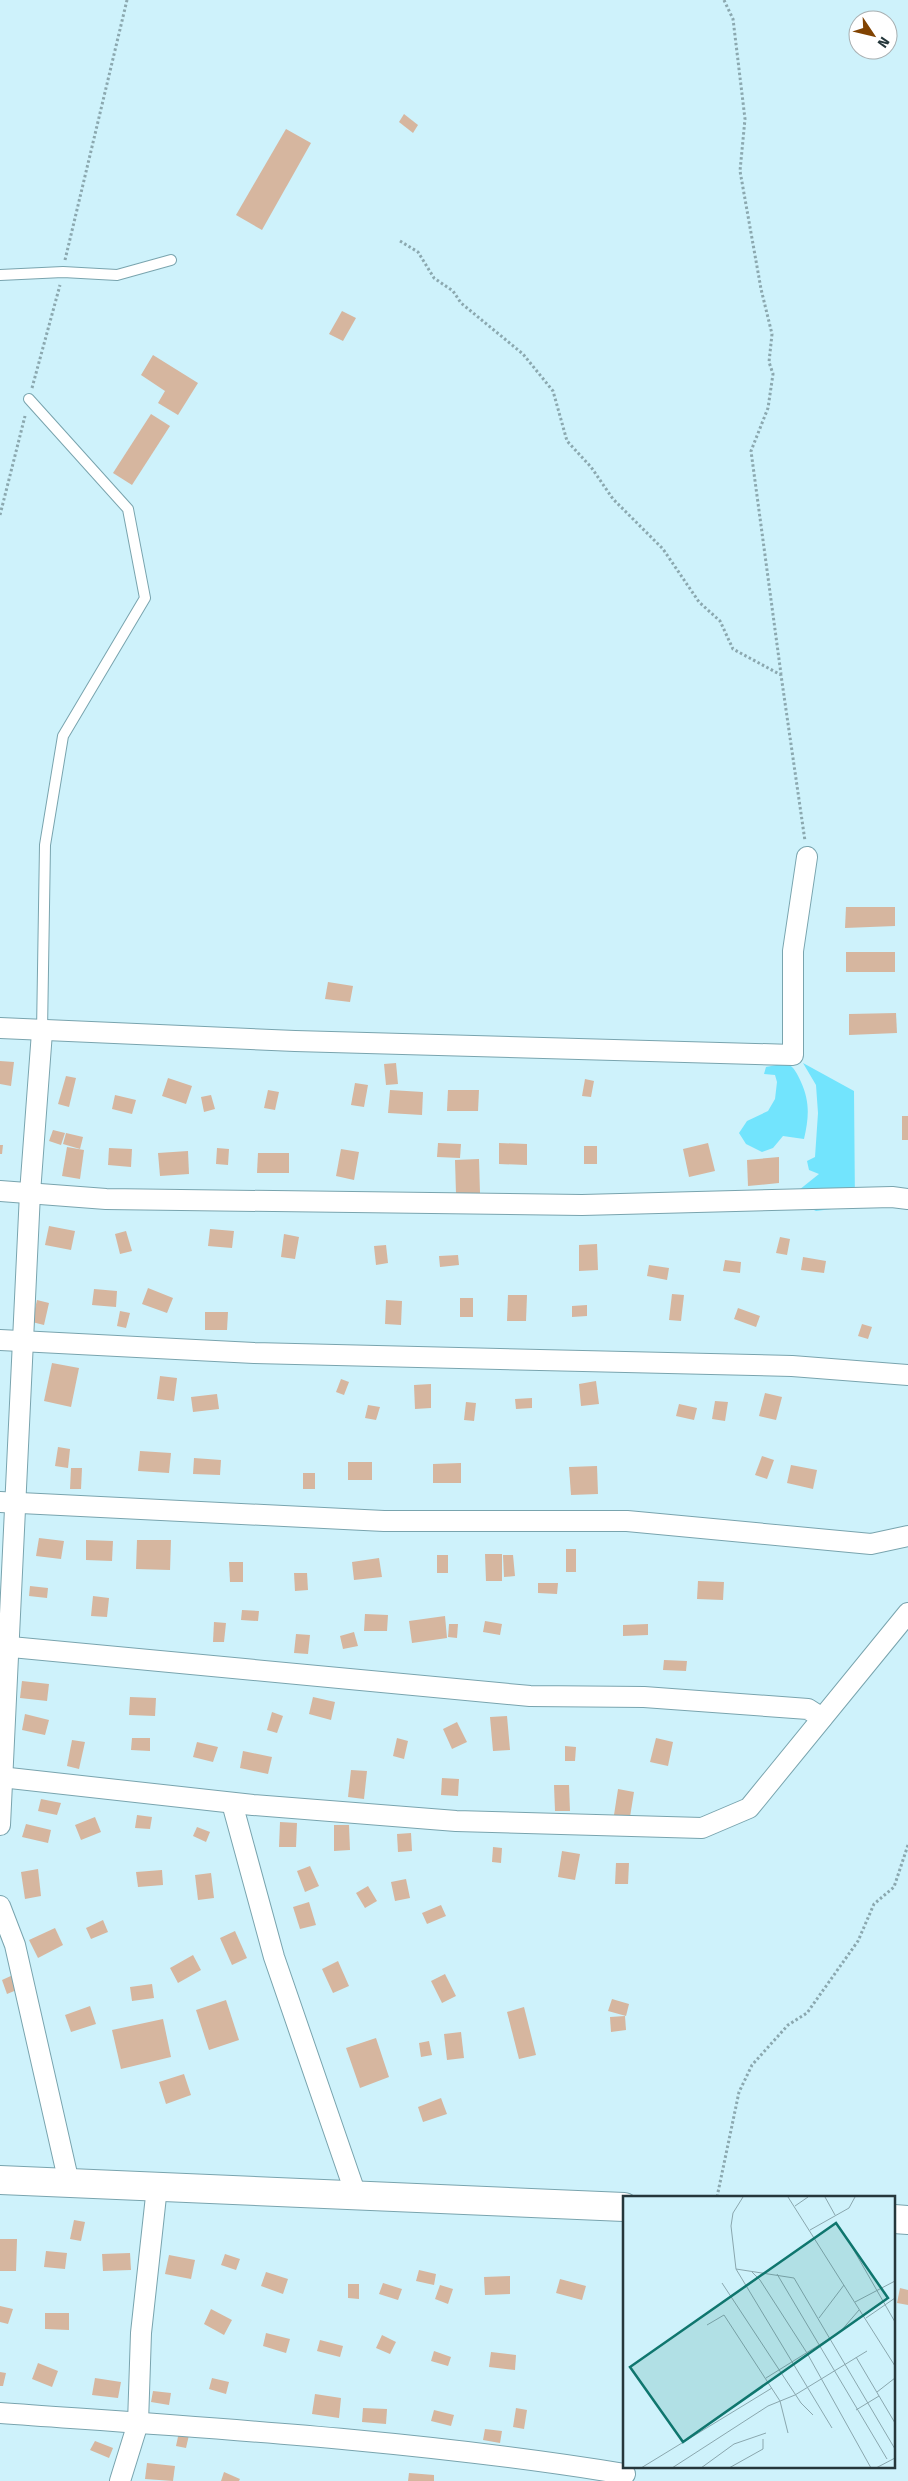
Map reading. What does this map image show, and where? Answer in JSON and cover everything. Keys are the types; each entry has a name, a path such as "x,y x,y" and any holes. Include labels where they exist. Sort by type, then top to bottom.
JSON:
{"highway":[{"path":"0,2180 623,2207"}],"street":[{"path":"0,1028 42,1032 793,1055 793,951 807,857"},
{"path":"0,1825 7,1503 23,1341 30,1193 42,1032"},
{"path":"0,1191 106,1199 582,1205 892,1197 908,1199"},
{"path":"0,1340 254,1353 792,1366 908,1375"},
{"path":"7,1503 384,1520 627,1521 871,1544 908,1536"},
{"path":"1,1777 232,1803 456,1821 702,1828 749,1808 908,1613"},
{"path":"4,1646 530,1696 644,1697 808,1709 822,1718"},
{"path":"232,1803 274,1957 356,2195"},
{"path":"0,1906 17,1953 69,2183"},
{"path":"120,2481 138,2423 141,2333 157,2187"},
{"path":"0,2413 330,2437 533,2459 625,2474"}],"lane":[{"path":"0,275 63,272 117,275 171,260"},
{"path":"29,399 128,508 146,598 63,736 45,845 42,1032"}],"path":[{"path":"724,0 733,19 745,119 740,171 761,289 772,334 769,362 773,374 768,408 751,451 807,857"},
{"path":"400,241 418,252 434,278 453,291 461,303 523,354 553,392 567,441 591,468 613,499 663,549 699,602 720,621 733,649 781,675"},
{"path":"717,2196 740,2092 752,2065 788,2024 807,2014 858,1941 874,1904 894,1887 908,1845"}],"shaded area":[{"path":"787,1063 797,1074 806,1096 808,1117 804,1139 783,1136 773,1148 762,1152 746,1144 739,1133 747,1121 768,1111 775,1099 777,1082 775,1075 764,1074 766,1067"},
{"path":"803,1063 854,1091 855,1206 816,1211 804,1205 799,1190 819,1174 809,1170 807,1161 815,1157 818,1113 816,1085"}],"building":[{"path":"404,114 418,125 413,133 399,122"},
{"path":"286,129 311,143 262,230 236,215"},
{"path":"342,311 356,318 343,341 329,334"},
{"path":"153,355 198,383 178,415 158,403 165,391 141,375"},
{"path":"151,414 170,426 132,485 113,473"},
{"path":"846,907 895,907 895,926 845,928"},
{"path":"846,952 895,952 895,972 846,972"},
{"path":"328,982 353,986 350,1002 325,999"},
{"path":"896,1013 897,1033 849,1035 849,1014"},
{"path":"0,1061 14,1062 11,1086 0,1084"},
{"path":"396,1063 398,1084 386,1085 384,1064"},
{"path":"66,1076 76,1078 69,1107 58,1104"},
{"path":"168,1078 192,1086 186,1104 162,1096"},
{"path":"585,1079 594,1081 591,1097 582,1096"},
{"path":"355,1083 368,1085 364,1107 351,1105"},
{"path":"268,1090 279,1092 275,1110 264,1108"},
{"path":"390,1090 423,1092 422,1115 388,1113"},
{"path":"448,1090 479,1090 478,1111 447,1111"},
{"path":"115,1095 136,1100 132,1114 112,1109"},
{"path":"211,1095 215,1109 204,1112 201,1097"},
{"path":"902,1116 908,1116 908,1140 902,1140"},
{"path":"53,1130 65,1133 61,1145 49,1141"},
{"path":"66,1133 83,1137 80,1149 63,1144"},
{"path":"438,1143 461,1144 460,1158 437,1157"},
{"path":"499,1143 527,1144 527,1165 499,1164"},
{"path":"708,1143 715,1171 689,1177 683,1149"},
{"path":"0,1145 3,1145 2,1154 0,1154"},
{"path":"584,1146 597,1146 597,1164 584,1164"},
{"path":"67,1147 84,1150 80,1179 62,1176"},
{"path":"109,1148 132,1149 131,1167 108,1165"},
{"path":"217,1148 229,1149 228,1165 216,1164"},
{"path":"341,1149 359,1152 354,1180 336,1176"},
{"path":"188,1151 189,1174 160,1176 158,1153"},
{"path":"258,1153 289,1153 289,1173 257,1173"},
{"path":"779,1157 779,1183 748,1186 747,1160"},
{"path":"479,1159 480,1193 456,1194 455,1160"},
{"path":"49,1226 75,1231 71,1250 45,1245"},
{"path":"210,1229 234,1231 232,1248 208,1246"},
{"path":"126,1231 132,1251 120,1254 115,1234"},
{"path":"284,1234 299,1237 295,1259 281,1257"},
{"path":"780,1237 790,1239 787,1255 776,1253"},
{"path":"597,1244 598,1270 579,1271 579,1245"},
{"path":"386,1245 388,1263 376,1265 374,1246"},
{"path":"458,1255 459,1265 440,1267 439,1256"},
{"path":"803,1257 826,1261 824,1273 801,1270"},
{"path":"725,1260 741,1262 740,1273 723,1271"},
{"path":"649,1265 669,1268 667,1280 647,1276"},
{"path":"148,1288 173,1298 167,1313 142,1304"},
{"path":"94,1289 117,1291 116,1307 92,1305"},
{"path":"672,1294 684,1295 681,1321 669,1320"},
{"path":"508,1295 527,1295 526,1321 507,1321"},
{"path":"460,1298 473,1298 473,1317 460,1317"},
{"path":"37,1300 49,1303 44,1325 32,1322"},
{"path":"386,1300 402,1301 401,1325 385,1324"},
{"path":"587,1305 587,1316 572,1317 572,1306"},
{"path":"738,1308 760,1316 756,1327 734,1319"},
{"path":"120,1311 130,1313 126,1328 117,1326"},
{"path":"205,1312 228,1312 227,1330 205,1330"},
{"path":"862,1324 872,1327 868,1339 858,1336"},
{"path":"52,1363 79,1368 71,1407 44,1401"},
{"path":"160,1376 177,1378 174,1401 157,1399"},
{"path":"341,1379 349,1382 344,1395 336,1392"},
{"path":"596,1381 599,1404 581,1406 579,1384"},
{"path":"431,1384 431,1408 415,1409 414,1385"},
{"path":"765,1393 782,1397 776,1420 759,1416"},
{"path":"217,1394 219,1409 193,1412 191,1397"},
{"path":"532,1398 532,1408 516,1409 515,1399"},
{"path":"715,1401 728,1402 725,1421 712,1419"},
{"path":"466,1402 476,1403 474,1421 464,1420"},
{"path":"679,1404 697,1408 694,1420 676,1416"},
{"path":"368,1405 380,1407 376,1420 365,1418"},
{"path":"58,1447 70,1449 68,1468 55,1466"},
{"path":"140,1451 171,1453 169,1473 138,1471"},
{"path":"762,1456 774,1460 767,1479 755,1475"},
{"path":"194,1458 221,1460 220,1475 193,1474"},
{"path":"348,1462 372,1462 372,1480 348,1480"},
{"path":"461,1463 461,1483 433,1483 433,1464"},
{"path":"791,1465 817,1470 813,1489 787,1483"},
{"path":"597,1466 598,1494 571,1495 569,1467"},
{"path":"71,1468 82,1468 81,1489 70,1489"},
{"path":"303,1473 315,1473 315,1489 303,1489"},
{"path":"39,1538 64,1541 61,1559 36,1556"},
{"path":"86,1540 113,1541 112,1561 86,1560"},
{"path":"137,1540 171,1540 170,1570 136,1569"},
{"path":"566,1549 576,1549 576,1572 566,1572"},
{"path":"485,1554 502,1554 502,1581 486,1581"},
{"path":"437,1555 448,1555 448,1573 437,1573"},
{"path":"503,1555 513,1555 515,1576 504,1577"},
{"path":"379,1558 382,1577 354,1580 352,1562"},
{"path":"229,1562 243,1562 243,1582 230,1582"},
{"path":"294,1573 307,1573 308,1590 295,1591"},
{"path":"698,1581 724,1582 723,1600 697,1599"},
{"path":"538,1583 558,1583 557,1594 538,1593"},
{"path":"30,1586 48,1588 47,1598 29,1596"},
{"path":"93,1596 109,1598 107,1617 91,1616"},
{"path":"242,1610 259,1611 258,1621 241,1620"},
{"path":"365,1614 388,1615 387,1631 364,1631"},
{"path":"445,1616 447,1638 412,1643 409,1621"},
{"path":"485,1621 502,1624 500,1635 483,1632"},
{"path":"214,1622 226,1623 224,1642 213,1642"},
{"path":"449,1624 458,1624 457,1638 448,1637"},
{"path":"648,1624 648,1635 623,1636 623,1625"},
{"path":"354,1632 358,1646 343,1649 340,1636"},
{"path":"296,1634 310,1635 308,1654 294,1653"},
{"path":"664,1660 687,1661 686,1671 663,1670"},
{"path":"22,1681 49,1684 47,1701 20,1698"},
{"path":"130,1697 156,1698 155,1716 129,1715"},
{"path":"313,1697 335,1702 331,1720 309,1714"},
{"path":"272,1712 283,1716 277,1733 267,1730"},
{"path":"25,1714 49,1720 45,1735 22,1730"},
{"path":"507,1716 510,1750 493,1751 490,1717"},
{"path":"457,1722 467,1742 452,1749 443,1729"},
{"path":"132,1738 150,1738 150,1751 131,1750"},
{"path":"397,1738 408,1741 404,1759 393,1756"},
{"path":"656,1738 673,1742 668,1766 650,1762"},
{"path":"72,1740 85,1742 79,1769 67,1766"},
{"path":"197,1742 218,1747 213,1762 193,1757"},
{"path":"565,1746 576,1747 575,1761 565,1761"},
{"path":"243,1751 272,1757 268,1774 240,1768"},
{"path":"351,1770 367,1771 364,1799 348,1797"},
{"path":"442,1778 459,1779 458,1796 441,1795"},
{"path":"554,1785 569,1785 570,1811 555,1811"},
{"path":"618,1789 634,1792 630,1817 614,1815"},
{"path":"41,1799 61,1803 57,1815 38,1811"},
{"path":"137,1815 152,1817 150,1829 135,1828"},
{"path":"95,1817 101,1832 81,1840 75,1825"},
{"path":"280,1822 297,1823 296,1847 279,1847"},
{"path":"26,1824 51,1830 48,1843 22,1837"},
{"path":"334,1825 349,1825 350,1850 334,1851"},
{"path":"197,1827 210,1832 206,1842 193,1836"},
{"path":"411,1833 412,1851 398,1852 397,1834"},
{"path":"493,1847 502,1848 501,1863 492,1862"},
{"path":"562,1851 580,1854 575,1880 558,1877"},
{"path":"616,1863 629,1863 628,1884 615,1884"},
{"path":"310,1866 319,1886 305,1892 297,1871"},
{"path":"38,1869 41,1896 25,1899 21,1872"},
{"path":"162,1870 163,1885 138,1887 136,1872"},
{"path":"211,1873 214,1898 198,1900 195,1875"},
{"path":"406,1879 410,1898 395,1901 391,1882"},
{"path":"368,1886 377,1901 365,1908 356,1893"},
{"path":"309,1902 316,1925 300,1929 293,1907"},
{"path":"441,1905 446,1916 427,1924 422,1913"},
{"path":"103,1920 108,1932 91,1939 86,1928"},
{"path":"55,1928 63,1945 38,1958 29,1940"},
{"path":"235,1931 247,1958 232,1965 220,1938"},
{"path":"193,1955 201,1970 178,1983 170,1968"},
{"path":"338,1961 349,1986 333,1993 322,1969"},
{"path":"445,1974 456,1996 442,2003 431,1981"},
{"path":"13,1975 19,1989 7,1994 2,1980"},
{"path":"152,1984 154,1998 132,2001 130,1987"},
{"path":"612,1999 629,2004 626,2016 608,2011"},
{"path":"226,2000 239,2040 209,2050 196,2010"},
{"path":"90,2006 96,2024 71,2032 65,2015"},
{"path":"524,2007 536,2055 519,2059 507,2012"},
{"path":"625,2016 626,2030 611,2032 610,2017"},
{"path":"163,2019 171,2057 121,2069 112,2030"},
{"path":"461,2032 464,2058 447,2060 444,2034"},
{"path":"376,2038 389,2077 360,2088 346,2048"},
{"path":"429,2041 432,2055 421,2057 419,2043"},
{"path":"184,2074 191,2095 166,2104 159,2082"},
{"path":"441,2098 447,2114 423,2122 418,2107"},
{"path":"74,2220 85,2222 81,2241 70,2239"},
{"path":"0,2239 17,2239 16,2271 0,2271"},
{"path":"46,2251 67,2253 65,2269 44,2267"},
{"path":"130,2253 131,2270 103,2271 102,2254"},
{"path":"225,2254 240,2259 236,2270 221,2265"},
{"path":"169,2255 195,2260 191,2279 165,2274"},
{"path":"419,2270 436,2274 434,2285 416,2281"},
{"path":"266,2272 288,2279 283,2294 261,2286"},
{"path":"510,2276 510,2294 485,2295 484,2277"},
{"path":"560,2279 586,2286 582,2300 556,2293"},
{"path":"383,2283 402,2289 398,2300 379,2294"},
{"path":"348,2284 359,2284 359,2299 348,2298"},
{"path":"440,2285 453,2289 448,2304 435,2299"},
{"path":"900,2288 908,2290 908,2305 897,2303"},
{"path":"0,2306 13,2309 8,2324 0,2322"},
{"path":"211,2309 232,2320 224,2335 204,2324"},
{"path":"45,2313 69,2313 69,2330 45,2329"},
{"path":"266,2333 290,2339 286,2353 263,2346"},
{"path":"382,2335 396,2342 390,2354 376,2348"},
{"path":"320,2340 343,2346 340,2357 317,2351"},
{"path":"434,2351 451,2357 448,2366 431,2361"},
{"path":"491,2352 516,2355 515,2370 489,2367"},
{"path":"38,2363 58,2371 52,2387 32,2379"},
{"path":"0,2372 6,2373 3,2386 0,2386"},
{"path":"95,2378 121,2382 118,2398 92,2395"},
{"path":"212,2378 229,2382 226,2394 209,2389"},
{"path":"153,2391 171,2393 169,2405 151,2402"},
{"path":"315,2394 341,2398 339,2418 312,2414"},
{"path":"363,2408 387,2409 386,2424 362,2422"},
{"path":"516,2408 527,2410 524,2429 513,2427"},
{"path":"434,2410 454,2415 451,2426 431,2421"},
{"path":"485,2429 502,2431 500,2443 483,2440"},
{"path":"179,2432 189,2435 186,2448 176,2446"},
{"path":"95,2441 113,2448 109,2458 90,2450"},
{"path":"147,2463 175,2466 173,2481 145,2479"},
{"path":"224,2472 240,2479 239,2481 221,2481"},
{"path":"409,2473 434,2475 434,2481 408,2481"}]}
